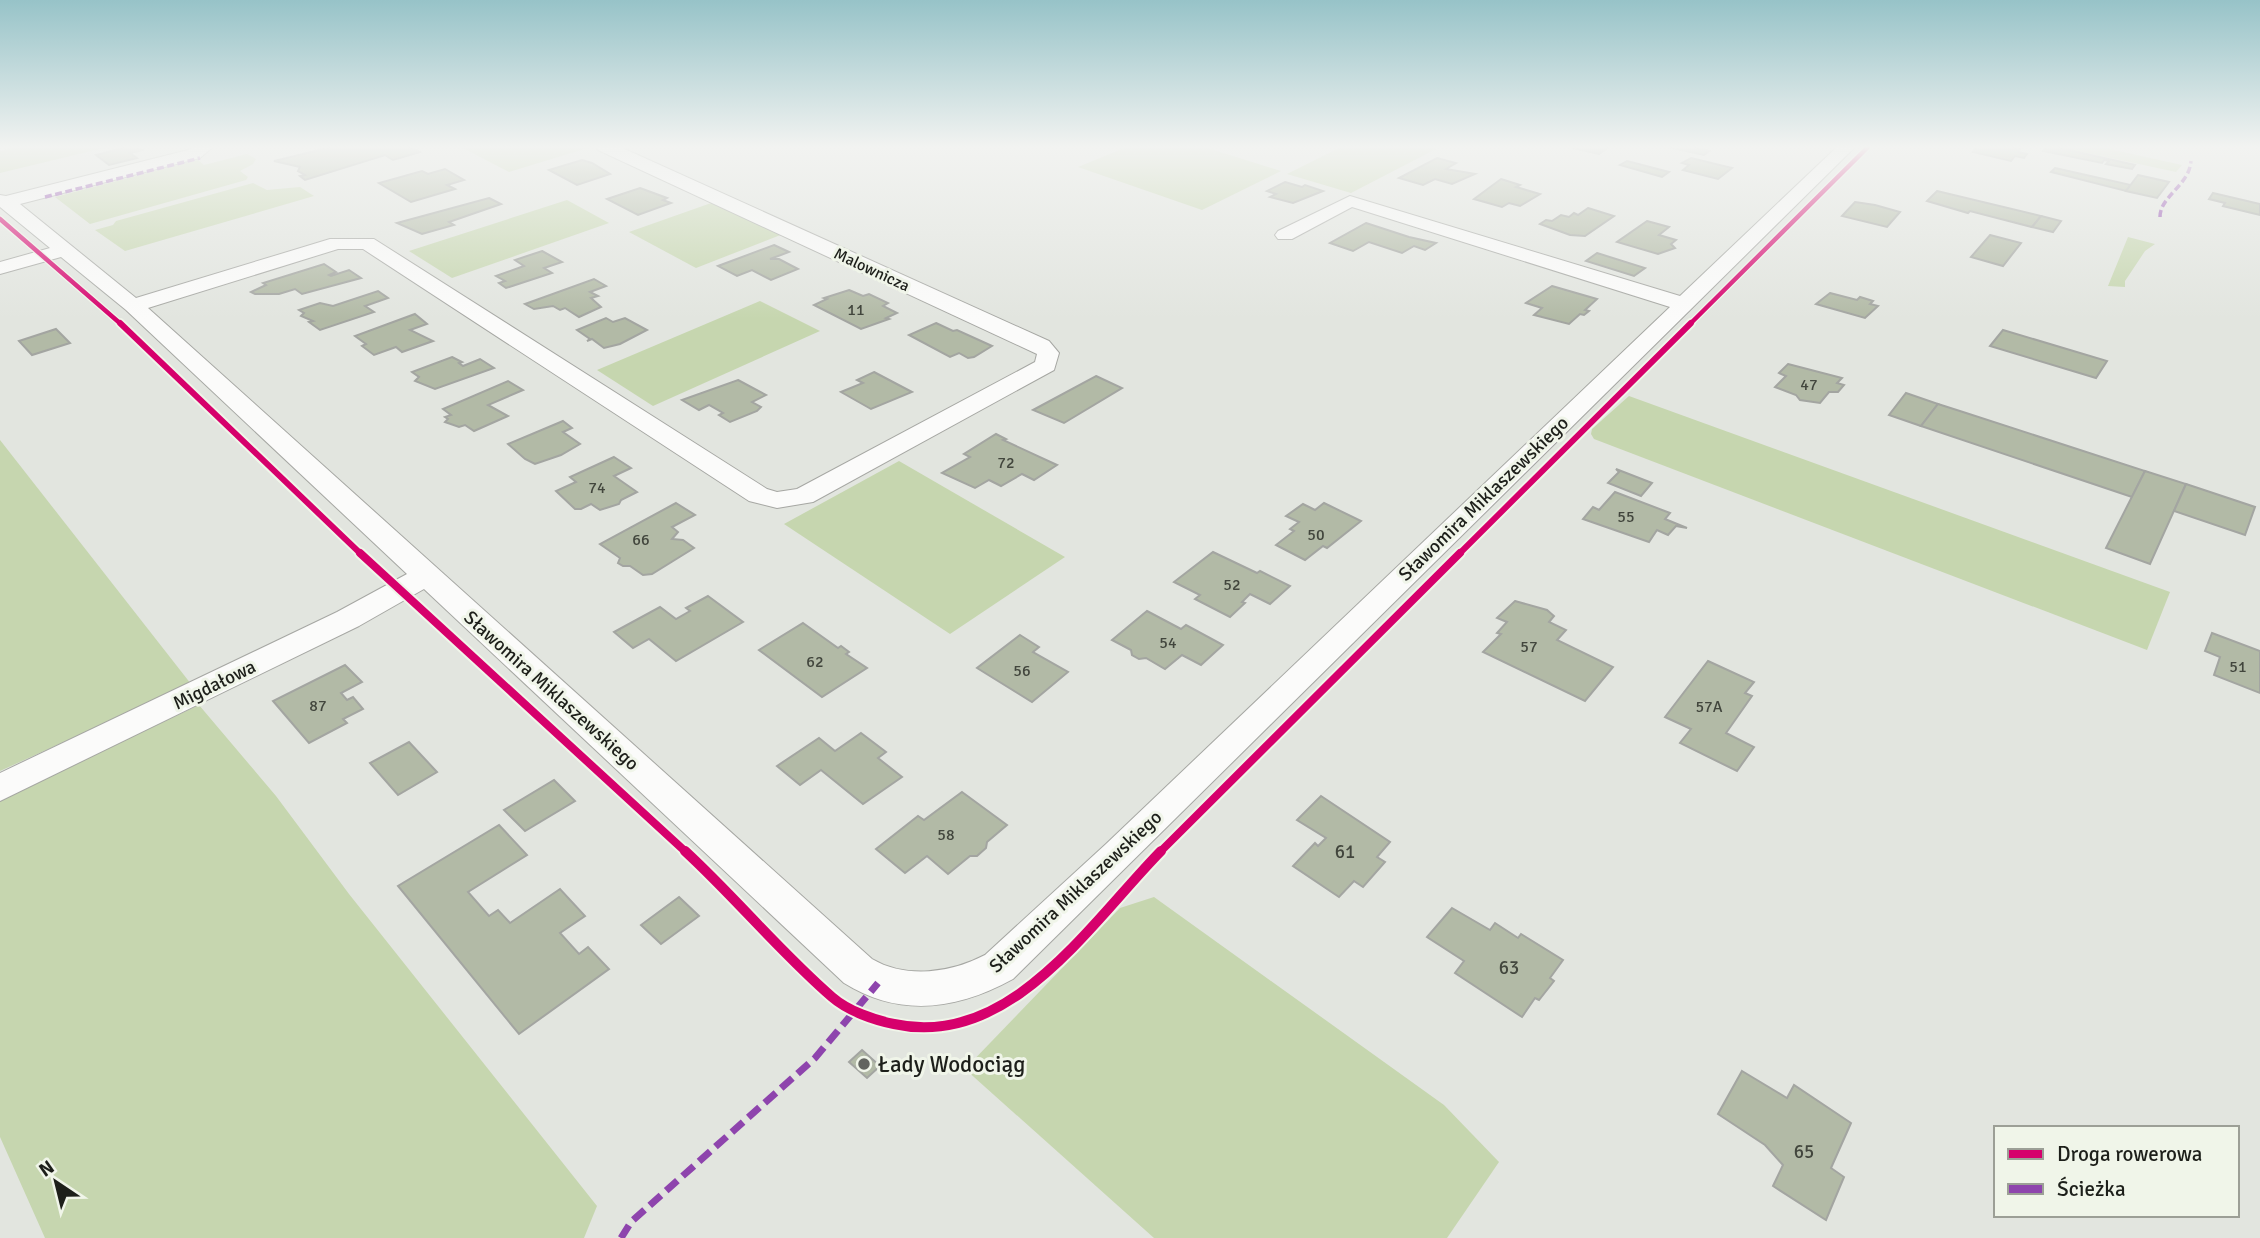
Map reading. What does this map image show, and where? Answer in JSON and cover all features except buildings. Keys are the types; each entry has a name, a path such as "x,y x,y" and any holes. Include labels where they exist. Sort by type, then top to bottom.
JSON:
{"street":[{"name":"Sławomira Miklaszewskiego","path":"6,204 133,306 858,971 878,983 923,990 973,981 999,967 1119,854 1788,204"},
{"name":"Malownicza","path":"133,306 337,243 367,243 758,495 777,500 804,496 1046,365 1048,353 1041,346 730,204"},
{"path":"1285,235 1345,204"},
{"path":"1359,204 1683,304"},
{"path":"0,268 64,250"},
{"name":"Migdałowa","path":"0,788 348,620 426,576"}],"green space":[{"path":"64,204 162,204 90,224"},
{"path":"178,204 287,204 125,251 95,230 113,225 116,221"},
{"path":"555,204 574,204 609,223 452,278 409,251"},
{"path":"709,204 718,204 783,234 696,268 629,232"},
{"path":"1184,204 1215,204 1202,210"},
{"path":"2128,237 2155,244 2145,251 2125,281 2125,287 2108,286"},
{"path":"760,301 820,331 653,406 597,370"},
{"path":"1629,396 2170,592 2147,650 1594,439 1592,429"},
{"path":"0,440 191,684 0,771"},
{"path":"899,461 1065,557 950,634 784,524"},
{"path":"199,705 276,796 349,894 597,1206 584,1238 45,1238 0,1137 0,799"},
{"path":"1154,897 1444,1105 1499,1162 1447,1238 1154,1238 965,1069 1120,908"}],"marked path":[{"path":"2160,217 2160,209 2164,204"},
{"path":"621,1238 631,1222 815,1058 878,983"}],"cycle path":[{"path":"0,219 110,313 390,582 698,863 834,999 875,1020 911,1028 955,1023 980,1015 1005,1005 1037,983 1158,854 1811,204"}],"place":[{"name":"Łady Wodociąg","path":"864,1064"}]}
